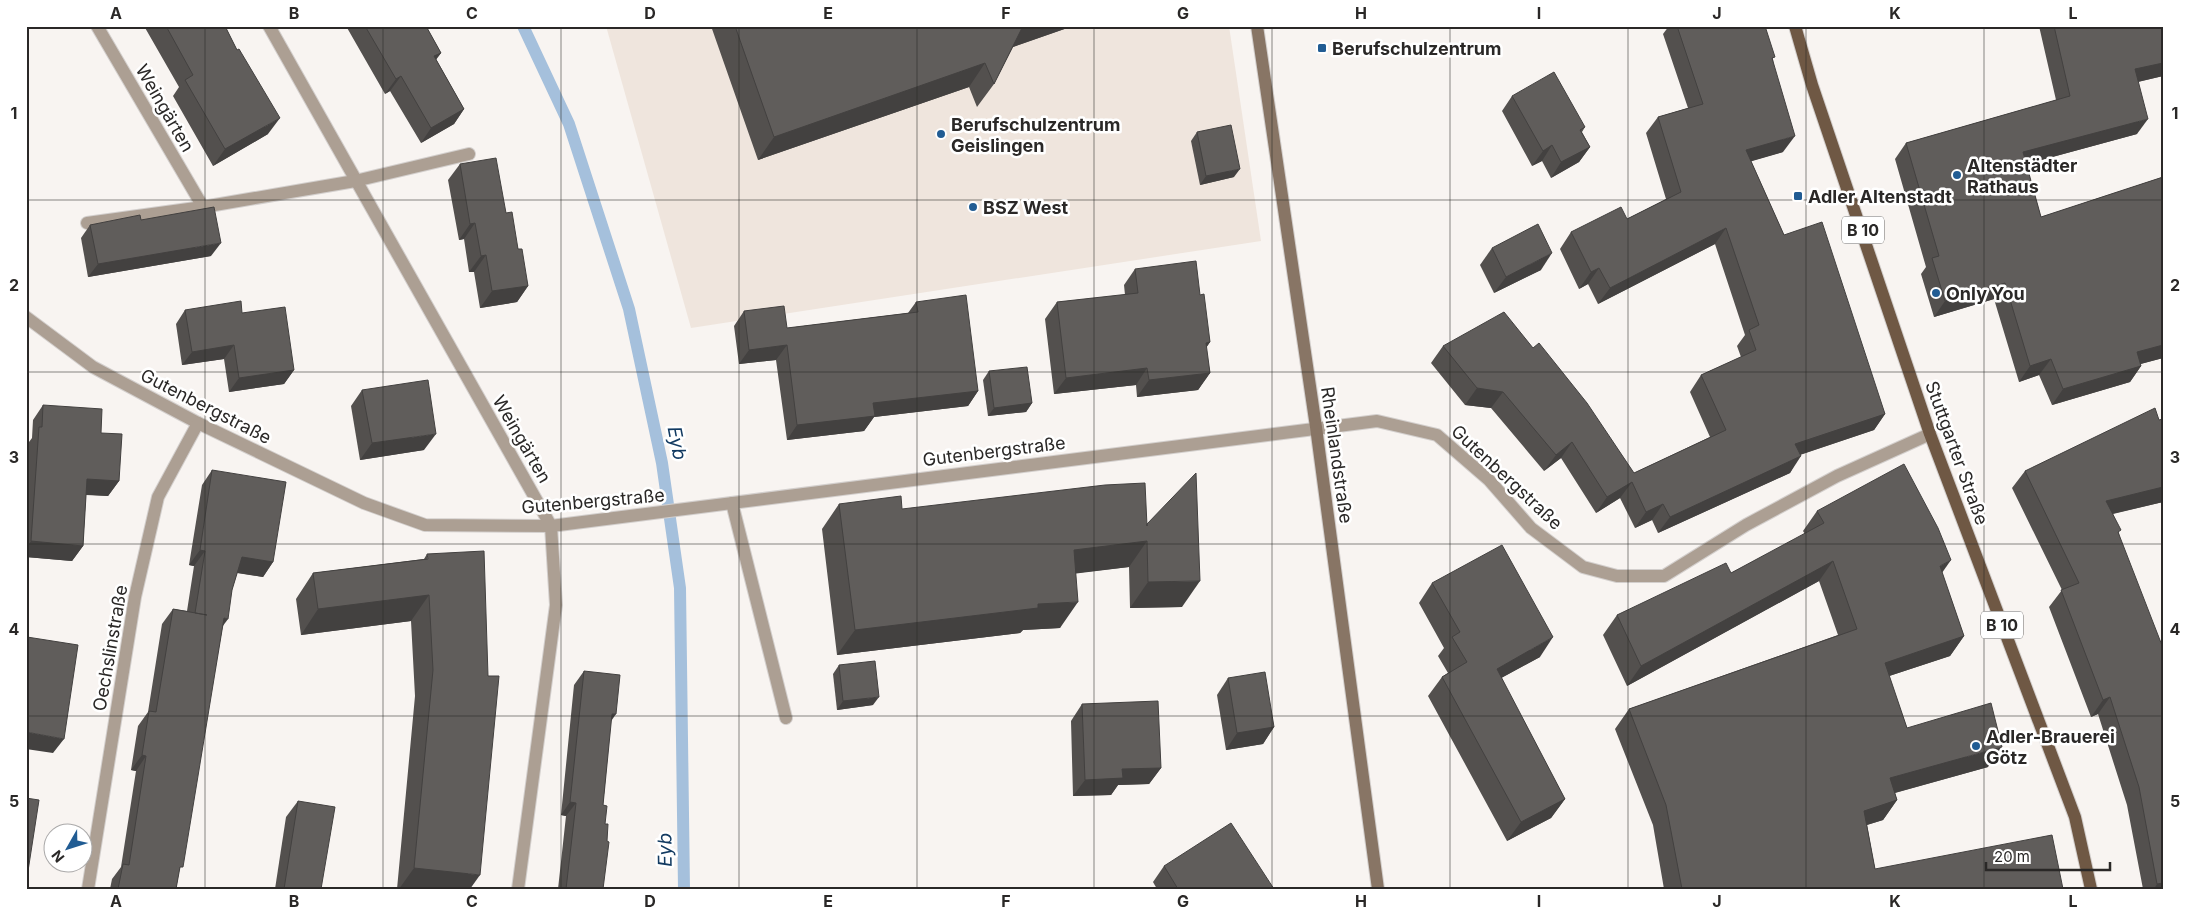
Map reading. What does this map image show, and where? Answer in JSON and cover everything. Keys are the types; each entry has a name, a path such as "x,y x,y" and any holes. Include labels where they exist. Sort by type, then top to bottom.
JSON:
{"main road":[{"name":"Rheinlandstraße","path":"1257,26 1316,427 1378,889"},
{"name":"Stuttgarter Straße","path":"1795,26 1812,85 1930,434 2075,817 2091,889"}],"street":[{"name":"Weingärten","path":"97,26 203,207"},
{"name":"Weingärten","path":"269,26 551,526 556,605 518,889"},
{"path":"87,223 203,207 355,181 469,154"},
{"name":"Gutenbergstraße","path":"26,317 93,367 198,423 364,503 425,525 551,526 1316,427 1377,421 1437,434 1489,480 1531,528 1583,567 1617,576 1664,576 1746,525 1837,476 1930,434"},
{"name":"Oechslinstraße","path":"88,889 135,597 158,497 198,423"},
{"path":"732,503 786,718"}],"shaded area":[{"name":"Berufschulzentrum Geislingen","path":"606,26 1229,26 1261,241 691,328"}],"building":[{"path":"166,26 225,26 237,50 239,49 280,118 225,149 185,80 193,75"},
{"path":"365,26 426,26 441,53 434,56 464,109 431,128 401,76 396,79"},
{"path":"735,26 1023,26 994,84 985,63 774,137"},
{"path":"1677,26 1765,26 1775,57 1772,58 1795,136 1746,150 1784,235 1822,222 1885,414 1795,444 1801,456 1670,517 1663,504 1646,512 1632,482 1607,497 1572,442 1556,455 1503,392 1477,388 1443,346 1504,312 1533,348 1539,343 1587,403 1634,473 1726,430 1701,375 1756,350 1749,330 1759,325 1726,228 1610,288 1599,268 1591,272 1571,232 1621,207 1627,219 1681,192 1658,117 1703,104"},
{"path":"2054,26 2163,26 2163,63 2135,69 2148,119 2023,152 2041,217 2163,177 2163,345 2137,352 2141,366 2063,389 2051,359 2030,366 2005,283 1945,301 1932,258 1939,256 1906,143 2070,96"},
{"path":"1554,72 1585,127 1580,130 1590,147 1561,162 1552,145 1543,151 1512,96"},
{"path":"1231,125 1240,169 1206,176 1197,132"},
{"path":"496,158 506,213 512,212 518,249 522,249 528,286 492,291 486,255 481,256 475,223 470,224 460,164"},
{"path":"214,207 221,243 98,264 90,225 140,215 141,220"},
{"path":"1538,224 1552,253 1506,277 1492,248"},
{"path":"1196,261 1200,295 1204,294 1210,342 1206,343 1210,373 1149,380 1147,368 1066,378 1057,302 1138,293 1135,269"},
{"path":"966,295 978,391 873,403 875,416 797,425 787,345 749,350 744,311 784,306 787,328 918,312 916,302"},
{"path":"241,301 242,313 285,307 294,370 239,378 234,345 192,352 185,310"},
{"path":"1027,367 1032,403 994,408 989,371"},
{"path":"428,380 436,434 372,443 362,390"},
{"path":"43,405 102,409 101,433 122,434 119,481 87,479 83,546 31,541 39,427 42,427"},
{"path":"2155,408 2159,420 2163,419 2163,487 2106,501 2121,530 2118,532 2163,648 2163,883 2157,884 2139,787 2110,697 2103,700 2061,590 2079,583 2025,471"},
{"path":"1904,464 1938,528 1951,560 1940,566 1964,636 1885,663 1907,728 1991,703 2002,747 1890,778 1897,800 1864,811 1875,869 2052,835 2063,889 1682,889 1666,805 1629,709 1857,629 1833,561 1641,666 1617,615 1726,563 1731,573 1824,523 1817,511"},
{"path":"212,470 286,482 273,562 242,557 232,590 228,619 224,618 183,867 180,867 176,889 118,889 123,864 129,865 146,756 142,755 149,711 156,712 173,609 195,613 205,551 200,550"},
{"path":"1196,473 1200,581 1148,582 1147,541 1074,550 1078,602 1038,604 1038,608 855,630 839,504 901,496 902,509 1105,485 1145,483 1147,526"},
{"path":"1502,545 1553,637 1497,669 1565,799 1521,822 1442,677 1467,662 1452,637 1460,632 1432,583"},
{"path":"484,551 488,676 499,676 480,875 414,868 433,670 429,595 318,609 313,573 428,559 427,554"},
{"path":"27,637 78,645 64,739 26,732"},
{"path":"875,661 879,697 843,701 839,665"},
{"path":"584,671 620,675 616,714 612,714 603,805 607,806 605,824 608,824 607,841 609,842 603,889 566,889 576,803 570,802"},
{"path":"1265,672 1274,727 1237,733 1228,678"},
{"path":"1158,701 1161,768 1122,769 1123,778 1085,780 1082,704"},
{"path":"26,798 39,800 26,884"},
{"path":"298,801 335,807 321,889 284,889"},
{"path":"1231,823 1274,889 1178,889 1164,866"}],"waterway":[{"name":"Eyb","path":"523,26 569,124 629,309 662,463 680,588 684,889"}],"place":[{"name":"Berufschulzentrum","path":"1322,48"},
{"name":"Berufschulzentrum Geislingen","path":"941,134"},
{"name":"Altenstädter Rathaus","path":"1957,175"},
{"name":"Adler Altenstadt","path":"1798,196"},
{"name":"BSZ West","path":"973,207"},
{"name":"Only You","path":"1936,293"},
{"name":"Adler-Brauerei Götz","path":"1976,746"}]}
